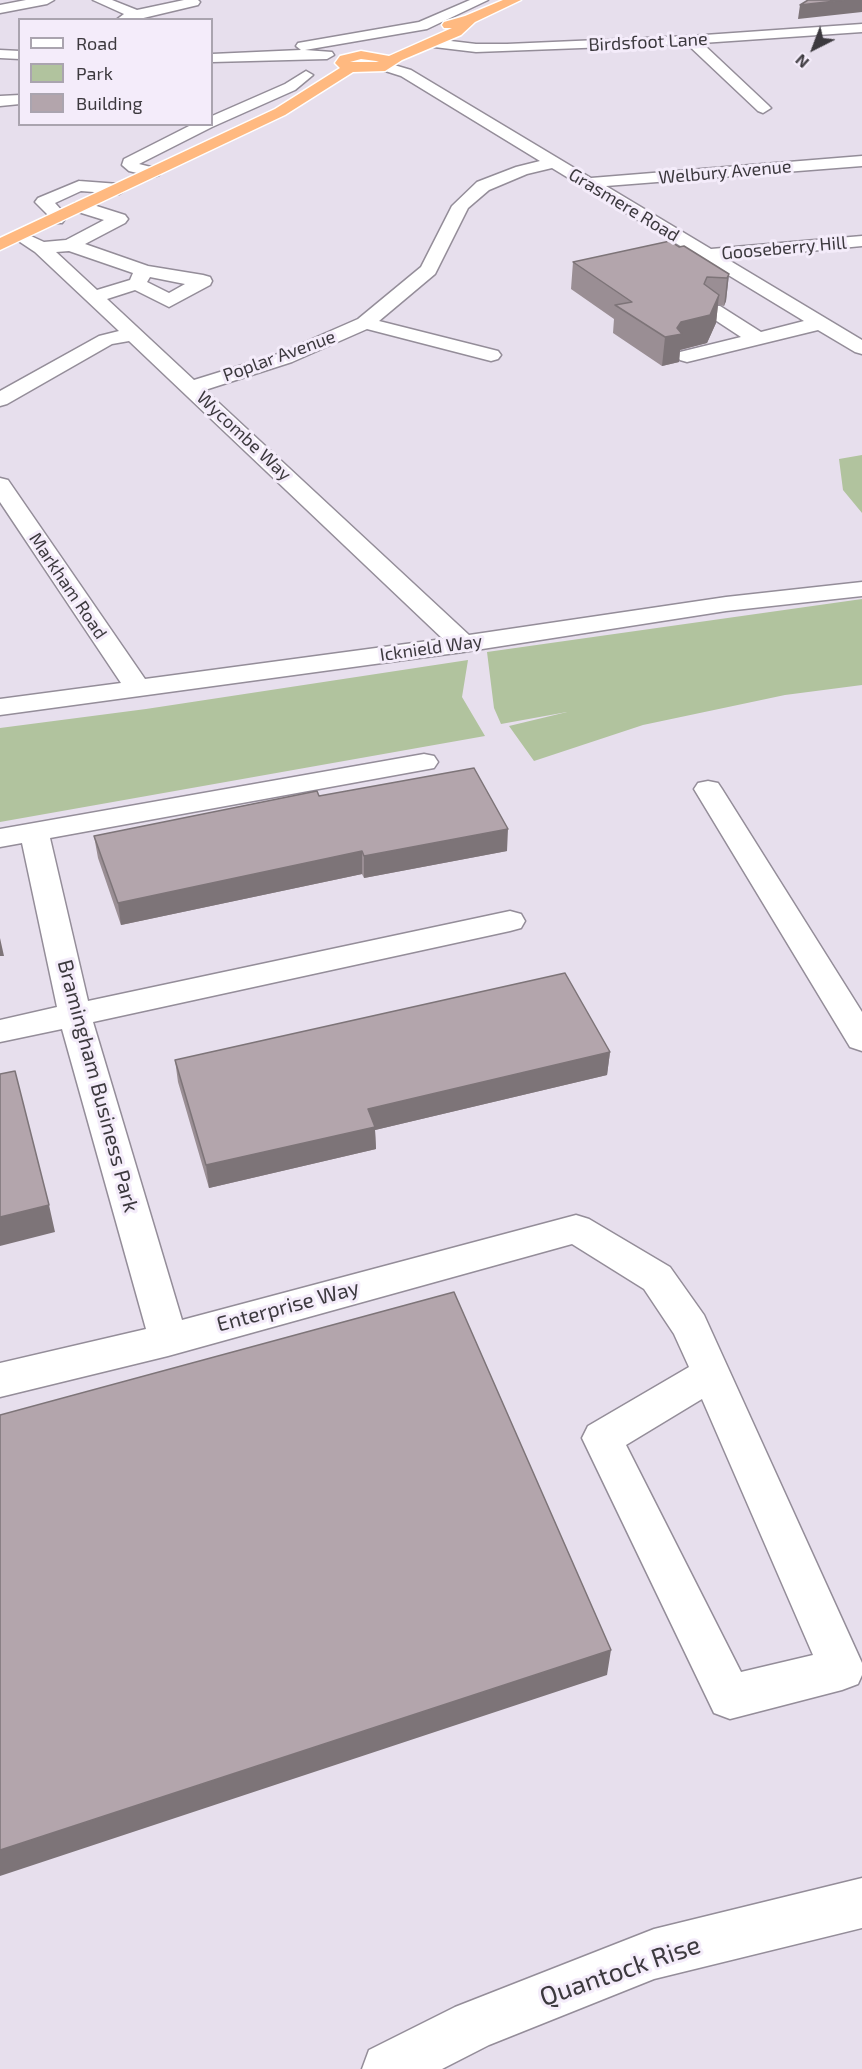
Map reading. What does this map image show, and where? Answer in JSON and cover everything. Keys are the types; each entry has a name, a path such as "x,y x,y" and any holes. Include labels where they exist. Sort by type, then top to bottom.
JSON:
{"highway":[{"path":"0,245 279,112 308,96 351,53 383,52 514,0"},
{"path":"351,53 367,69 386,64 456,32 470,19"}],"street":[{"path":"0,9 47,0"},
{"path":"100,0 136,14"},
{"path":"213,58 351,53 422,26 481,0"},
{"path":"127,18 193,2"},
{"path":"806,20 826,31"},
{"name":"Birdsfoot Lane","path":"434,42 476,48 507,48 690,40 862,28"},
{"path":"690,40 763,108"},
{"path":"303,46 351,53"},
{"path":"407,53 441,53 467,63"},
{"path":"0,54 18,56"},
{"name":"Grasmere Road","path":"386,64 406,73 862,348"},
{"path":"406,73 425,70"},
{"path":"213,122 290,87 306,75"},
{"path":"0,101 18,99"},
{"path":"213,109 230,113"},
{"path":"153,172 135,168 130,165 130,162 202,126"},
{"name":"Welbury Avenue","path":"588,183 862,161"},
{"name":"Poplar Avenue","path":"192,387 285,358 365,323 429,270 461,206 483,186 522,170 553,163"},
{"path":"56,219 55,213 44,202 79,186 119,189"},
{"path":"41,248 70,245 119,219 81,207"},
{"name":"Wycombe Way","path":"20,236 41,248 192,387 463,644"},
{"name":"Gooseberry Hill","path":"707,255 862,241"},
{"path":"70,245 141,277 94,297"},
{"path":"713,310 758,339"},
{"path":"365,323 491,355"},
{"path":"687,356 822,323"},
{"path":"842,335 862,333"},
{"path":"0,400 106,340 133,334"},
{"name":"Markham Road","path":"0,485 137,687"},
{"name":"Icknield Way","path":"0,707 463,644 726,604 862,589"},
{"path":"0,838 424,762"},
{"path":"708,789 862,1039"},
{"name":"Bramingham Business Park","path":"34,831 75,1015 168,1340"},
{"path":"0,1031 510,921"},
{"name":"Enterprise Way","path":"0,1380 168,1340 576,1229 657,1278 690,1326 711,1374"},
{"path":"711,1374 842,1670 730,1697 602,1438 711,1374"},
{"name":"Quantock Rise","path":"388,2069 473,2025 654,1954 862,1903"}],"green space":[{"path":"862,455 862,513 843,490 839,459"},
{"path":"862,599 862,685 785,695 643,725 534,761 509,726 567,712 501,724 494,708 487,652"},
{"path":"468,660 462,697 485,736 0,822 0,728 146,709"}],"building":[{"path":"808,0 844,0 800,5"},
{"path":"670,241 679,247 684,246 729,274 727,278 707,277 704,284 719,295 710,315 681,322 677,328 682,334 665,337 615,305 632,302 573,262"},
{"path":"474,768 508,829 364,856 362,851 118,903 94,836 317,791 319,796"},
{"path":"565,973 610,1052 368,1109 375,1127 206,1165 175,1060"},
{"path":"15,1071 49,1205 0,1217 0,1074"},
{"path":"454,1292 611,1650 0,1850 0,1415"}]}
